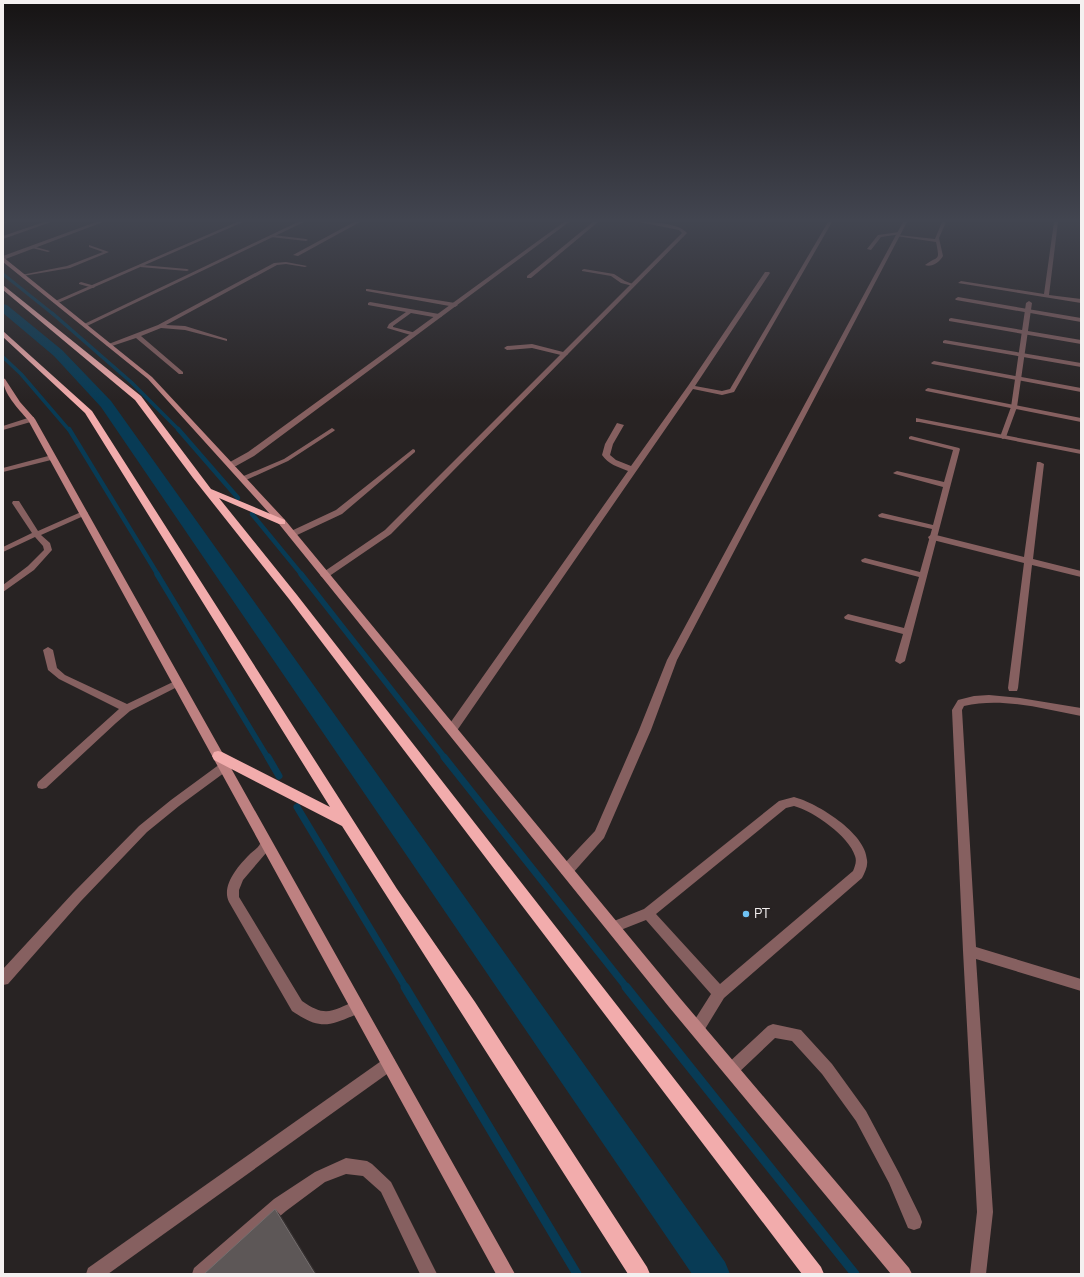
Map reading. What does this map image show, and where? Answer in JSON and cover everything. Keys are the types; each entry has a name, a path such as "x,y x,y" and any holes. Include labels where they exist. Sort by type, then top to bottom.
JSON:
{"highway":[{"path":"3,287 138,398 196,476 209,490 678,1095 814,1274"},
{"path":"3,333 88,411 392,894 469,1008 640,1274"},
{"path":"209,490 282,522"},
{"path":"221,761 346,822"}],"main road":[{"path":"31,282 150,378 282,522 731,1070 903,1274"},
{"path":"5,386 17,403 31,418 389,1064 500,1272"}],"street":[{"path":"56,302 106,282"},
{"path":"85,325 177,282"},
{"path":"233,464 251,454 485,282"},
{"path":"325,575 388,532 637,282"},
{"path":"452,730 692,387 761,282"},
{"path":"692,387 722,393 732,391 795,282"},
{"path":"567,870 600,834 645,730 672,660 874,282"},
{"path":"1046,296 1048,282"},
{"path":"961,283 1081,301"},
{"path":"958,298 1081,320"},
{"path":"951,320 1081,342"},
{"path":"945,342 1081,365"},
{"path":"934,363 1081,390"},
{"path":"928,390 1081,420"},
{"path":"3,428 31,418"},
{"path":"919,420 1081,452"},
{"path":"620,425 606,448 605,455 608,460 613,463 634,470"},
{"path":"3,470 52,457"},
{"path":"1013,688 1040,464"},
{"path":"932,537 1081,574"}],"lane":[{"path":"109,345 137,336 160,326 243,282"},
{"path":"622,282 633,286"},
{"path":"81,283 93,287"},
{"path":"368,290 454,304"},
{"path":"1003,437 1014,407 1029,303"},
{"path":"370,304 439,316"},
{"path":"410,311 391,325 390,328 414,334"},
{"path":"160,326 185,328 225,340"},
{"path":"137,336 181,373"},
{"path":"507,348 532,346 565,354"},
{"path":"243,478 286,460 332,430"},
{"path":"900,661 956,449 912,438"},
{"path":"292,534 339,512 413,451"},
{"path":"897,473 946,485"},
{"path":"3,589 31,568 48,550 47,545 36,534 16,503"},
{"path":"3,550 36,534 84,514"},
{"path":"882,515 935,528"},
{"path":"865,560 922,575"},
{"path":"848,617 907,632"},
{"path":"48,650 53,670 62,677 127,708"},
{"path":"42,785 127,708 178,683"},
{"path":"978,1274 985,1212 957,710 961,703 972,699 990,698 1081,712"},
{"path":"3,978 77,897 143,829 221,761"},
{"path":"613,927 648,913 783,804 794,801 807,805 820,813 846,835 861,855 862,866 858,874 719,993 697,1028"},
{"path":"266,842 266,846 239,874 233,888 233,898 297,1006 310,1016 324,1020 357,1007"},
{"path":"648,913 719,993"},
{"path":"970,951 1081,985"},
{"path":"731,1070 774,1031 796,1035 827,1069 861,1116 894,1178 914,1222"},
{"path":"94,1274 389,1064"},
{"path":"200,1274 280,1205 320,1177 346,1166 367,1168 386,1186 429,1274"}],"building":[{"path":"275,1209 315,1274 204,1274"}],"waterway":[{"path":"12,282 53,314"},
{"path":"3,307 58,353 106,404 713,1274"},
{"path":"52,313 131,382 178,429"},
{"path":"3,357 21,374 69,430"},
{"path":"69,429 158,575"},
{"path":"178,429 238,498"},
{"path":"252,514 302,575"},
{"path":"157,574 268,758"},
{"path":"301,574 445,758"},
{"path":"268,757 279,776"},
{"path":"444,757 627,988"},
{"path":"297,807 406,988"},
{"path":"405,987 577,1274"},
{"path":"626,987 855,1274"}],"place":[{"name":"PT","path":"746,914"}]}
